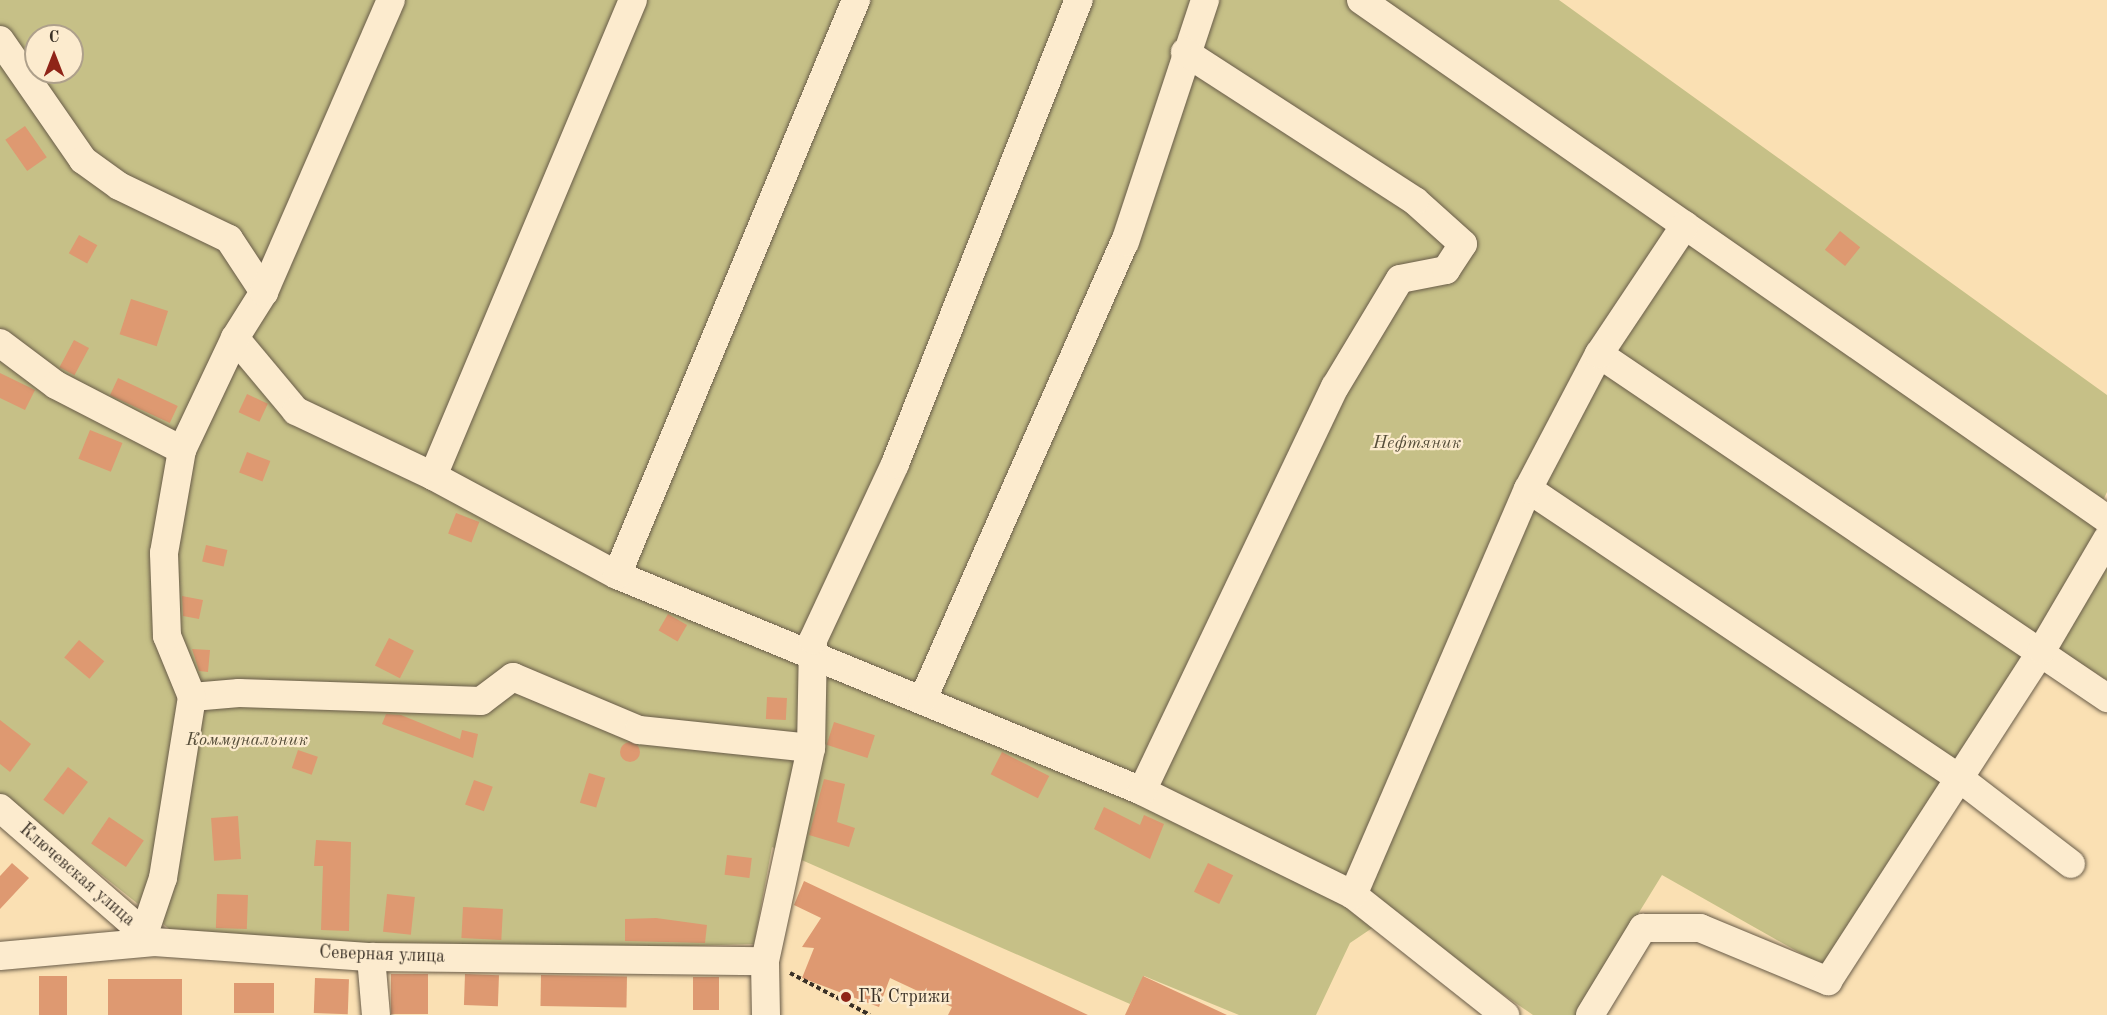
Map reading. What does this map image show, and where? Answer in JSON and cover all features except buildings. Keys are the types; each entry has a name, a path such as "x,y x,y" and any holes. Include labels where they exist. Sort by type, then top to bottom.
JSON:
{"street":[{"path":"149,938 163,878 192,697 167,636 164,553 182,450 235,338 264,291 391,0"},
{"path":"433,476 633,0"},
{"path":"617,575 856,0"},
{"path":"766,1015 765,961 811,748 817,660 813,640 895,464 1079,0"},
{"path":"923,699 1125,242 1185,52 1205,0"},
{"path":"1361,0 2107,519"},
{"path":"0,40 83,160 119,186 229,238 264,291"},
{"path":"1142,791 1335,387 1400,279 1446,270 1463,244 1415,201 1185,52"},
{"path":"1353,895 1528,489 1599,354 1685,225"},
{"path":"235,338 296,411 433,476 617,575 817,660 923,699 1142,791 1353,895 1505,1015"},
{"path":"0,343 56,385 182,450"},
{"path":"1599,354 2042,650 2107,698"},
{"path":"1528,489 1959,777 2071,864"},
{"path":"1590,1015 1643,928 1700,928 1828,981 2042,650 2107,539"},
{"path":"192,697 238,693 481,701 513,677 639,730 811,748"},
{"name":"Ключевская улица","path":"0,808 149,938"},
{"name":"Северная улица","path":"0,956 149,938 371,957 765,961"},
{"path":"371,957 376,1015"}],"path":[{"path":"765,961 870,1015"}],"green space":[{"name":"Нефтяник","path":"0,0 1559,0 2107,395 2107,492 2097,513 2107,521 2107,680 2039,638 1830,970 1662,875 1576,1015 1533,1015 1390,916 1350,943 1316,1015 1239,1015 1144,976 1130,1004 772,847 754,944 520,951 177,935 0,794"}],"place":[{"name":"ГК Стрижи","path":"846,997"}],"park label":[{"name":"Коммунальник","path":"247,740"}]}
